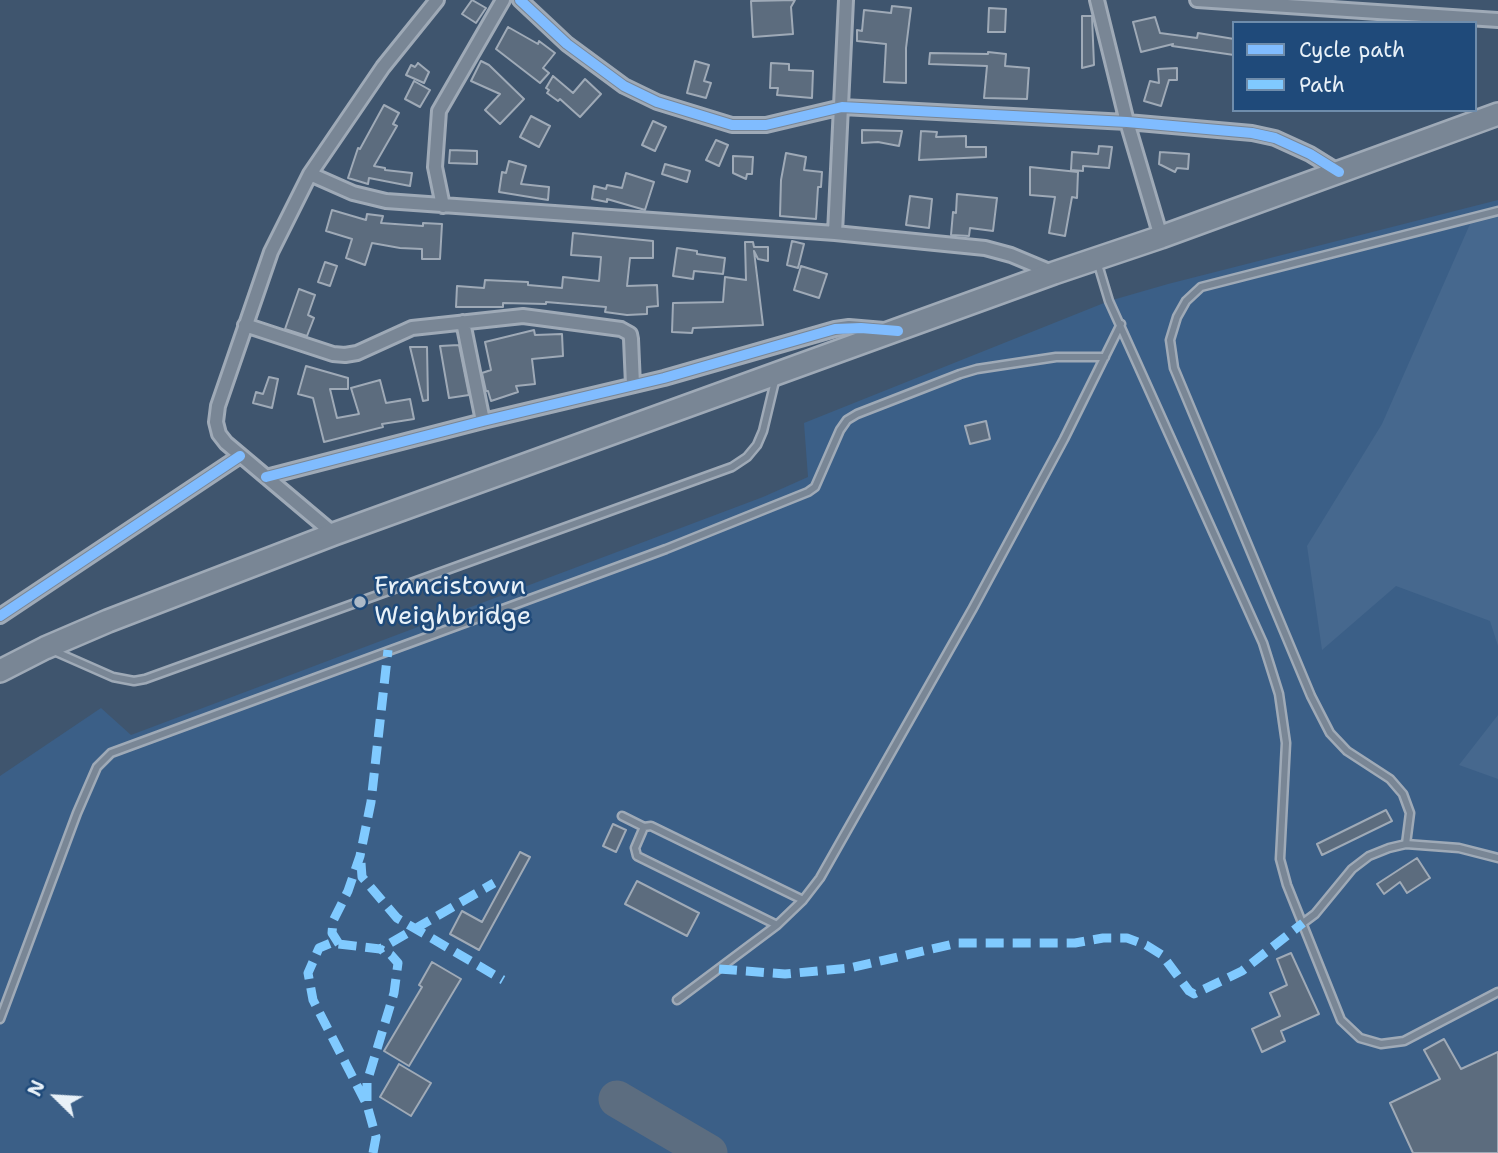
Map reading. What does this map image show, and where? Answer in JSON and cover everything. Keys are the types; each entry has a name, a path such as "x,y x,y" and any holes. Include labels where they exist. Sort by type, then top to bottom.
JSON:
{"highway":[{"path":"0,671 108,621 334,534 1498,114"}],"street":[{"path":"334,534 240,456 219,434 216,422 218,406 271,252 310,174 367,89 437,0"},
{"path":"443,206 435,167 439,111 503,0"},
{"path":"520,0 566,44 624,86 657,102 717,122 749,127 842,107 1127,122 1252,133 1291,144 1339,172"},
{"path":"835,233 846,0"},
{"path":"1097,0 1127,122 1161,237"},
{"path":"1197,0 1498,20"},
{"path":"310,174 369,198 443,206 835,233 985,248 1011,255 1054,273"},
{"path":"245,325 333,354 345,355 357,353 412,328 463,322 533,317 621,329 630,334 633,385"},
{"path":"463,322 483,421"},
{"path":"266,477 633,385 835,330 861,328 898,331"},
{"path":"0,616 240,456"}],"lane":[{"path":"1406,844 1410,813 1403,794 1390,779 1347,751 1330,733 1311,696 1174,368 1170,340 1182,309 1201,287 1498,211"},
{"path":"1096,259 1110,301 1263,643 1279,695 1286,743 1280,859 1287,885 1341,1020 1360,1038 1381,1044 1404,1041 1498,992"},
{"path":"677,1000 777,925 803,900 827,868 973,608 1064,439 1121,324"},
{"path":"0,1018 97,767 111,753 666,550 808,492 815,487 840,430 847,420 857,414 977,369 1056,356 1105,357"},
{"path":"46,648 113,677 134,681 145,679 732,467 747,457 764,431 776,375"},
{"path":"622,816 644,827 651,826 803,900"},
{"path":"644,827 635,848 637,856 777,925"},
{"path":"1303,923 1315,914 1340,882 1369,856 1406,844 1459,848 1498,858"}],"shaded area":[{"path":"1498,200 1498,1153 0,1153 0,776 101,708 131,735 763,497 808,477 804,423 1109,301"},
{"path":"1498,217 1498,646 1490,621 1396,586 1322,650 1307,546 1382,424 1470,224"},
{"path":"1498,715 1498,779 1459,765"}],"building":[{"path":"472,0 486,8 476,23 462,14"},
{"path":"795,0 791,7 793,34 753,37 751,1"},
{"path":"892,6 911,8 906,48 906,83 884,82 886,44 857,41 857,30 862,31 864,10 891,13"},
{"path":"989,8 1006,9 1005,32 988,32"},
{"path":"1082,16 1092,16 1094,65 1082,68"},
{"path":"1155,17 1160,33 1197,38 1198,33 1232,39 1232,55 1172,46 1173,44 1141,52 1133,22"},
{"path":"508,27 538,44 539,41 555,53 543,68 549,73 540,83 496,49"},
{"path":"930,53 1006,54 1005,66 1029,68 1027,99 984,98 987,66 929,64"},
{"path":"481,61 489,65 524,99 500,124 485,110 500,94 471,81"},
{"path":"695,61 709,65 704,81 711,83 706,98 687,93"},
{"path":"418,63 429,72 424,83 406,75 411,65 415,67"},
{"path":"771,63 789,64 789,70 813,71 812,98 777,95 778,88 770,88"},
{"path":"1177,68 1177,80 1169,80 1161,106 1144,101 1150,81 1159,83 1158,69"},
{"path":"553,76 573,93 585,79 601,94 580,117 560,99 558,101 547,93 549,90 546,88"},
{"path":"414,81 430,90 420,107 405,99"},
{"path":"384,105 399,113 393,124 397,126 374,166 412,173 410,186 369,178 368,184 348,178 358,148 360,149"},
{"path":"531,116 550,126 539,147 520,137"},
{"path":"653,121 666,127 655,151 642,145"},
{"path":"862,130 902,131 899,146 878,142 862,143"},
{"path":"921,131 937,132 936,137 966,136 966,147 986,147 986,157 919,160"},
{"path":"716,140 728,145 719,166 706,160"},
{"path":"1099,146 1112,147 1109,168 1083,166 1083,171 1071,170 1072,152 1098,154"},
{"path":"450,150 477,151 477,164 449,163"},
{"path":"1160,152 1189,154 1188,169 1177,168 1175,172 1159,164"},
{"path":"786,153 806,157 804,170 822,172 816,219 780,216 781,180"},
{"path":"733,156 753,157 752,174 747,174 746,179 733,173"},
{"path":"509,161 526,166 521,184 549,187 548,200 499,192 502,172 506,173"},
{"path":"665,164 690,171 687,182 662,174"},
{"path":"1030,167 1078,172 1077,198 1072,197 1065,236 1049,233 1055,197 1030,195"},
{"path":"626,173 654,182 645,210 607,199 607,202 592,199 594,186 606,189 607,185 622,188"},
{"path":"957,194 997,198 993,231 970,228 969,236 951,235"},
{"path":"910,196 932,199 929,228 906,225"},
{"path":"332,210 366,220 367,214 383,216 381,223 423,226 423,223 442,224 440,259 422,259 422,249 372,243 365,265 346,258 352,239 326,231"},
{"path":"573,233 653,241 653,258 630,258 627,286 657,285 658,306 647,307 647,314 627,315 605,312 606,307 546,302 503,303 503,307 456,307 457,286 484,288 485,280 528,282 528,285 562,288 563,277 599,281 601,257 571,255"},
{"path":"792,241 804,244 798,268 787,265"},
{"path":"745,242 753,242 754,247 768,247 768,261 758,259 754,251 763,325 693,328 692,333 672,332 673,303 723,302 725,277 746,280"},
{"path":"677,248 725,258 723,274 694,271 693,279 673,276"},
{"path":"325,262 337,266 330,286 318,282"},
{"path":"801,266 827,274 819,298 794,290"},
{"path":"299,289 315,295 308,315 314,318 307,336 285,329"},
{"path":"534,330 535,335 562,334 563,356 532,359 535,384 516,386 518,392 491,401 482,373 491,370 485,342"},
{"path":"459,345 469,395 449,398 440,346"},
{"path":"410,347 427,347 428,400 423,401"},
{"path":"306,366 348,378 348,389 330,389 337,418 359,414 351,388 380,380 386,403 410,399 414,419 382,424 383,427 324,442 313,398 298,394"},
{"path":"269,377 278,379 272,408 253,403 256,392 263,394"},
{"path":"986,421 990,439 970,444 965,426"},
{"path":"1386,810 1392,821 1322,855 1317,844"},
{"path":"613,824 626,830 616,852 603,846"},
{"path":"520,852 530,857 479,950 450,934 462,911 482,922"},
{"path":"1417,858 1430,878 1407,893 1400,882 1384,894 1377,884"},
{"path":"637,881 699,913 687,936 625,904"},
{"path":"1291,953 1319,1014 1281,1031 1285,1041 1262,1052 1252,1029 1280,1016 1270,993 1287,985 1277,959"},
{"path":"432,962 461,979 409,1066 384,1051 422,987 419,985"},
{"path":"1444,1039 1461,1069 1498,1052 1498,1153 1413,1153 1390,1103 1440,1079 1424,1050"},
{"path":"399,1064 431,1083 411,1116 380,1097"}],"taxiway":[{"path":"617,1099 709,1153"}],"marked path":[{"path":"339,944 332,933 333,921 348,891 360,856 371,802 388,650"},
{"path":"361,863 362,877 397,918 503,980"},
{"path":"373,1153 376,1137 367,1105 313,1000 308,973 319,948 331,943 380,949 494,883"},
{"path":"719,969 785,974 850,968 958,943 1075,943 1103,938 1127,938 1162,955 1194,994 1242,971 1303,923"},
{"path":"367,1101 367,1082 394,993 398,963 380,949"}],"cycle path":[{"path":"520,0 567,44 624,86 657,102 732,125 766,125 842,107 1127,122 1252,133 1275,138 1310,154 1339,172"},
{"path":"266,477 664,378 835,329 898,331"},
{"path":"0,616 240,456"}],"place":[{"name":"Francistown Weighbridge","path":"360,602"}]}
